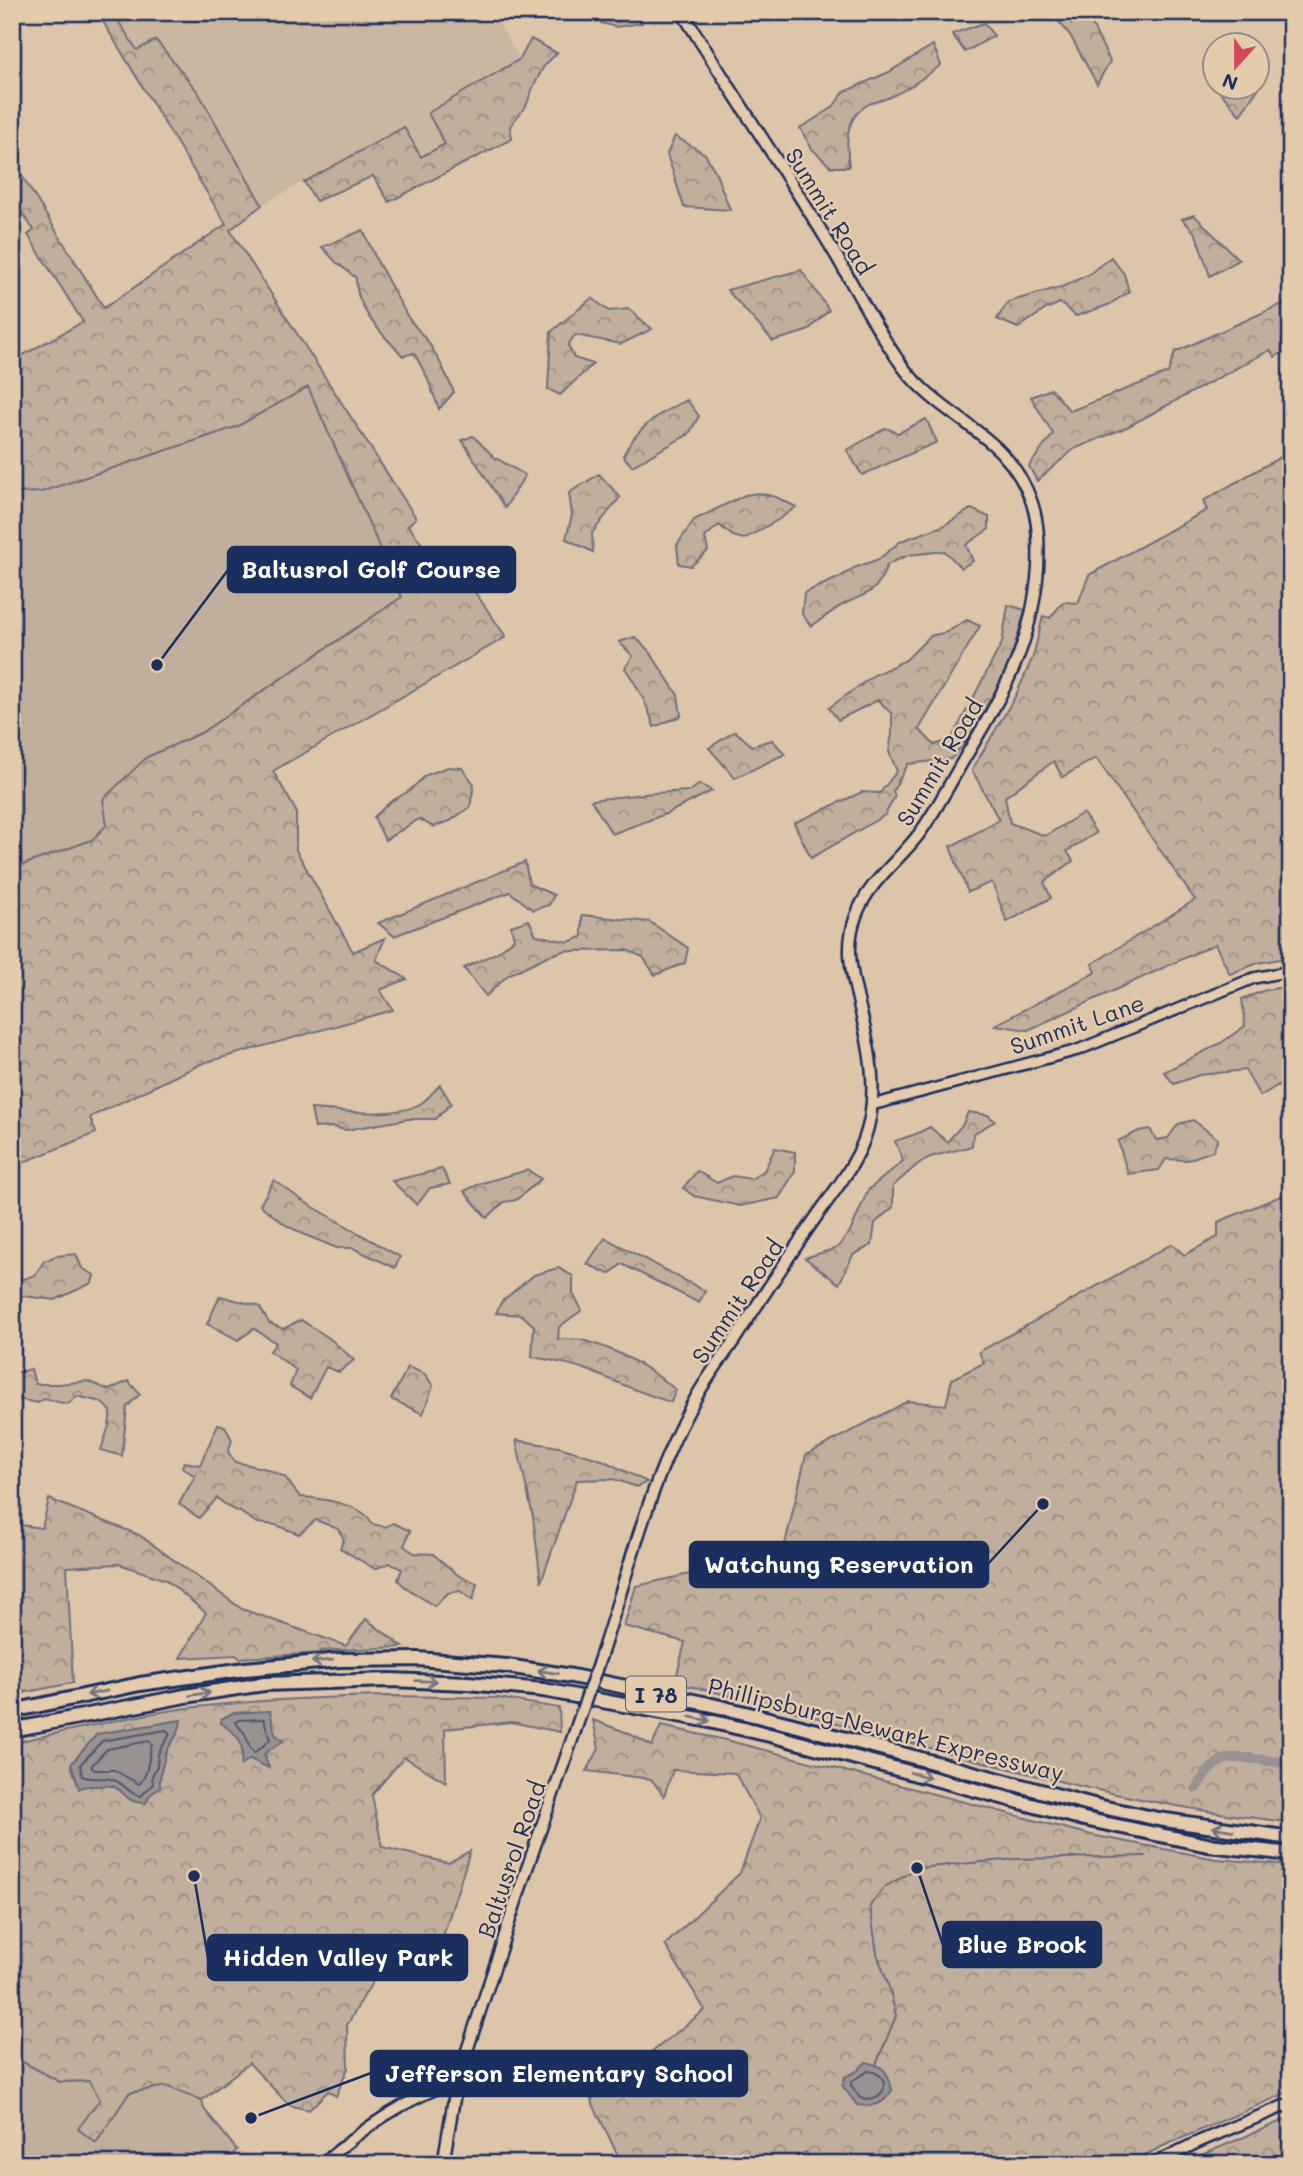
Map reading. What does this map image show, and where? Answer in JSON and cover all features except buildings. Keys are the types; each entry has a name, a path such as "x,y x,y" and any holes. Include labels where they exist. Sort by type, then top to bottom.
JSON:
{"highway":[{"name":"Phillipsburg-Newark Expressway","path":"12,1711 140,1684 299,1663 418,1659 507,1666 572,1676 722,1708 1097,1806 1158,1819 1291,1838"},
{"name":"Phillipsburg-Newark Expressway","path":"12,1730 185,1696 264,1684 390,1680 505,1686 644,1708 763,1733 1084,1819 1208,1845 1291,1854"}],"main road":[{"name":"Summit Road","path":"562,1769 656,1487 690,1410 700,1390 851,1166 863,1142 872,1105 872,1075 849,961 854,922 862,901 870,890 932,816 1012,675 1034,608 1038,561 1039,534 1036,517 1023,482 1001,450 925,391 901,364 827,240 682,12"},
{"name":"Baltusrol Road","path":"443,2164 457,2081 562,1769"},
{"path":"1153,2164 1291,2103"}],"street":[{"name":"Summit Lane","path":"872,1105 1078,1050 1254,978 1291,971"},
{"path":"322,2164 348,2141 387,2114 425,2092 457,2081"}],"shaded area":[{"path":"98,12 492,12 520,59 428,112 445,144 421,157 403,127 262,205 198,92 156,40 137,50 113,13 102,20"}],"green space":[{"path":"599,12 638,12 642,23 616,27 601,23"},
{"path":"1051,12 1073,12 1079,19 1091,23 1110,61 1097,84 1070,35"},
{"path":"113,13 137,50 156,40 198,92 262,205 230,230 416,518 408,525 441,570 454,562 506,637 273,771 296,811 296,850 353,952 385,938 376,960 407,979 380,990 393,1010 203,1063 90,1117 96,1133 12,1167 12,869 92,840 107,825 103,799 147,757 201,733 402,597 308,387 236,427 41,492 12,493 12,361 83,322 28,235 34,230 12,199 12,160 104,308 226,224 102,20"},
{"path":"984,23 994,36 965,52 952,34"},
{"path":"531,39 557,53 544,66 526,106 510,126 512,139 389,202 373,176 316,201 304,182 404,127 421,157 445,144 428,113 520,59"},
{"path":"933,45 941,65 903,90 869,104 855,116 848,131 849,167 831,167 812,149 800,128 832,108 844,92 889,72"},
{"path":"1229,102 1249,102 1240,115"},
{"path":"675,136 705,154 715,171 730,210 684,207 667,154"},
{"path":"1194,215 1239,260 1210,276 1196,234 1182,219"},
{"path":"363,230 409,319 429,343 454,392 439,409 414,353 403,356 379,330 360,300 356,278 322,247"},
{"path":"1111,257 1124,274 1129,292 1108,305 1076,316 1060,303 1018,328 997,319 1008,302 1064,286 1088,275"},
{"path":"801,270 829,310 807,331 773,341 727,290"},
{"path":"592,298 609,311 629,309 652,329 621,344 575,335 568,345 574,358 593,364 560,395 548,389 551,332"},
{"path":"1291,300 1291,348 1275,357 1270,350 1127,427 1074,449 1037,481 1029,466 1053,434 1031,397 1051,389 1070,411 1168,373 1175,352"},
{"path":"309,386 402,597 201,733 147,757 107,825 92,840 12,869 12,493 41,492 236,427"},
{"path":"687,400 699,416 689,434 632,466 623,456 635,437 658,416"},
{"path":"926,419 937,442 862,475 847,450 886,428 898,433"},
{"path":"473,436 494,457 525,475 505,508 462,440"},
{"path":"1291,451 1291,957 1258,963 1230,974 1215,944 1028,1030 995,1025 1096,972 1092,964 1195,900 1096,758 1062,777 1054,761 1005,797 1010,823 1045,836 1083,813 1096,833 1067,851 1073,861 1044,882 1051,898 1007,922 992,882 968,892 950,847 999,820 972,770 1016,695 1033,657 1043,616 1050,618 1063,602 1078,603 1089,575 1207,510 1203,501"},
{"path":"599,474 620,497 592,533 593,552 566,539 572,515 569,493"},
{"path":"759,493 776,497 796,507 744,539 733,536 719,525 705,537 708,551 691,566 679,564 677,545 694,520 745,495"},
{"path":"971,509 989,517 989,529 966,545 973,561 961,568 945,551 909,555 888,564 871,591 840,606 811,626 802,614 804,593 854,568 879,559 901,541 943,526"},
{"path":"1008,605 1025,610 1009,666 971,734 951,759 908,764 893,791 895,796 885,815 811,858 794,823 862,792 880,793 897,771 889,752 892,714 878,700 838,720 829,708 874,675 906,660 930,636 947,632 967,620 980,626 919,729 934,745 951,740 1002,643"},
{"path":"635,637 649,651 678,695 681,716 654,727 642,696 625,668 633,656 619,642"},
{"path":"735,731 752,746 772,740 785,754 735,778 709,748"},
{"path":"448,767 462,768 474,784 470,807 450,821 433,827 419,819 385,840 374,817 426,775"},
{"path":"700,784 712,791 668,813 612,834 591,800 690,791"},
{"path":"525,862 529,884 554,895 549,905 533,910 510,892 394,936 378,923"},
{"path":"582,915 650,922 688,948 685,963 655,975 643,957 627,950 567,950 547,956 508,975 486,996 464,968 498,952 514,939 511,926 529,920 536,935 568,942 582,937"},
{"path":"1291,986 1291,1102 1282,1083 1260,1096 1245,1070 1199,1075 1174,1084 1164,1072 1221,1043 1245,1026 1242,999 1266,990"},
{"path":"440,1085 451,1103 436,1119 408,1119 346,1130 315,1128 311,1109 382,1112 409,1109 428,1098"},
{"path":"968,1112 988,1115 995,1121 973,1134 972,1146 930,1157 893,1186 893,1207 875,1223 872,1245 853,1255 839,1284 805,1258 837,1248 851,1230 868,1190 903,1161 895,1141 930,1127 947,1142 963,1124"},
{"path":"1193,1120 1218,1139 1213,1151 1187,1160 1166,1159 1159,1170 1128,1174 1118,1141 1150,1129 1156,1140 1168,1138 1178,1124"},
{"path":"775,1148 795,1152 795,1171 779,1198 740,1206 694,1196 683,1188 697,1171 717,1183 733,1176 751,1179 764,1171"},
{"path":"442,1169 450,1184 430,1188 417,1205 392,1181"},
{"path":"528,1170 541,1179 516,1200 504,1202 487,1218 464,1191 482,1183"},
{"path":"274,1180 303,1201 400,1257 395,1268 353,1248 337,1248 284,1224 260,1205"},
{"path":"1291,1190 1291,1822 1212,1812 1057,1781 828,1720 675,1683 685,1642 624,1626 636,1586 783,1553 806,1455 908,1401 946,1405 952,1379 984,1363 979,1352 1172,1244 1184,1255 1218,1237 1218,1222"},
{"path":"605,1238 705,1291 699,1303 622,1264 609,1274 587,1264"},
{"path":"76,1254 82,1268 94,1275 92,1283 55,1300 12,1292 12,1278 24,1279 35,1275 44,1261 56,1256"},
{"path":"558,1268 573,1276 573,1294 582,1310 559,1327 558,1339 581,1340 632,1360 676,1390 671,1402 582,1368 532,1357 534,1326 522,1315 496,1313 502,1301 534,1275"},
{"path":"220,1296 259,1306 269,1323 283,1329 301,1320 329,1338 354,1360 339,1372 326,1367 310,1398 290,1386 296,1370 270,1351 276,1343 254,1329 238,1340 207,1324"},
{"path":"408,1367 425,1374 433,1386 423,1414 391,1399"},
{"path":"31,1369 35,1384 87,1381 109,1390 128,1381 140,1394 127,1407 122,1456 101,1450 111,1411 101,1402 77,1396 68,1404 44,1399 38,1403 12,1398 12,1374"},
{"path":"218,1424 225,1426 232,1440 228,1452 235,1462 267,1469 285,1477 300,1497 340,1503 360,1511 372,1524 385,1527 393,1523 410,1531 404,1546 414,1553 433,1554 459,1576 477,1583 473,1600 460,1591 448,1593 434,1606 398,1580 402,1569 389,1563 375,1569 340,1548 344,1539 338,1529 316,1520 299,1534 276,1525 257,1523 217,1498 199,1518 179,1504 195,1476 182,1467 184,1462 200,1465"},
{"path":"516,1440 559,1447 602,1460 647,1482 637,1487 614,1479 577,1480 541,1582 533,1517"},
{"path":"49,1499 139,1535 242,1609 346,1646 366,1619 403,1647 239,1658 236,1655 180,1658 206,1613 166,1580 119,1564 67,1567 73,1683 12,1695 12,1524 42,1528"},
{"path":"393,1696 499,1698 559,1708 560,1732 511,1722 445,1729 446,1782 404,1757 372,1795 382,1847 448,1863 470,1851 432,1971 399,1960 391,1973 374,1979 347,2025 348,2068 336,2096 328,2091 309,2110 289,2105 249,2063 202,2100 166,2086 129,2093 96,2143 78,2129 100,2099 89,2081 60,2082 12,2056 12,1743 180,1709 233,1703"},
{"path":"593,1720 628,1733 652,1746 661,1726 730,1741 1091,1835 1216,1859 1291,1865 1291,1928 1288,1932 1291,1945 1282,1951 1291,1969 1291,2091 1128,2164 812,2164 806,2152 782,2164 622,2164 591,2100 705,2010 665,1945 740,1873 760,1818 735,1773 673,1770 664,1796 651,1779 587,1771 599,1749"},
{"path":"12,2056 60,2082 89,2081 100,2099 96,2143 129,2093 166,2086 202,2100 204,2109 237,2150 223,2164 12,2164"},
{"path":"1291,2117 1291,2164 1181,2164 1183,2163"}],"water":[{"path":"270,1711 275,1734 283,1741 264,1754 269,1768 250,1759 241,1765 242,1750 239,1740 221,1723 221,1719 233,1713"},
{"path":"181,1720 178,1732 165,1756 160,1787 149,1796 146,1803 129,1799 112,1786 86,1786 79,1789 71,1764 97,1734"},
{"path":"866,2062 885,2071 892,2090 878,2104 868,2106 857,2105 842,2085 845,2077"}],"waterway":[{"path":"1196,1788 1211,1768 1229,1758 1291,1764"},
{"path":"876,2065 896,2016 877,1953 870,1906 883,1888 917,1868 1016,1859 1145,1856"}],"place":[{"name":"Baltusrol Golf Course","path":"157,665"},
{"name":"Watchung Reservation","path":"1043,1504"},
{"name":"Blue Brook","path":"917,1868"},
{"name":"Hidden Valley Park","path":"194,1876"},
{"name":"Jefferson Elementary School","path":"251,2118"}]}
